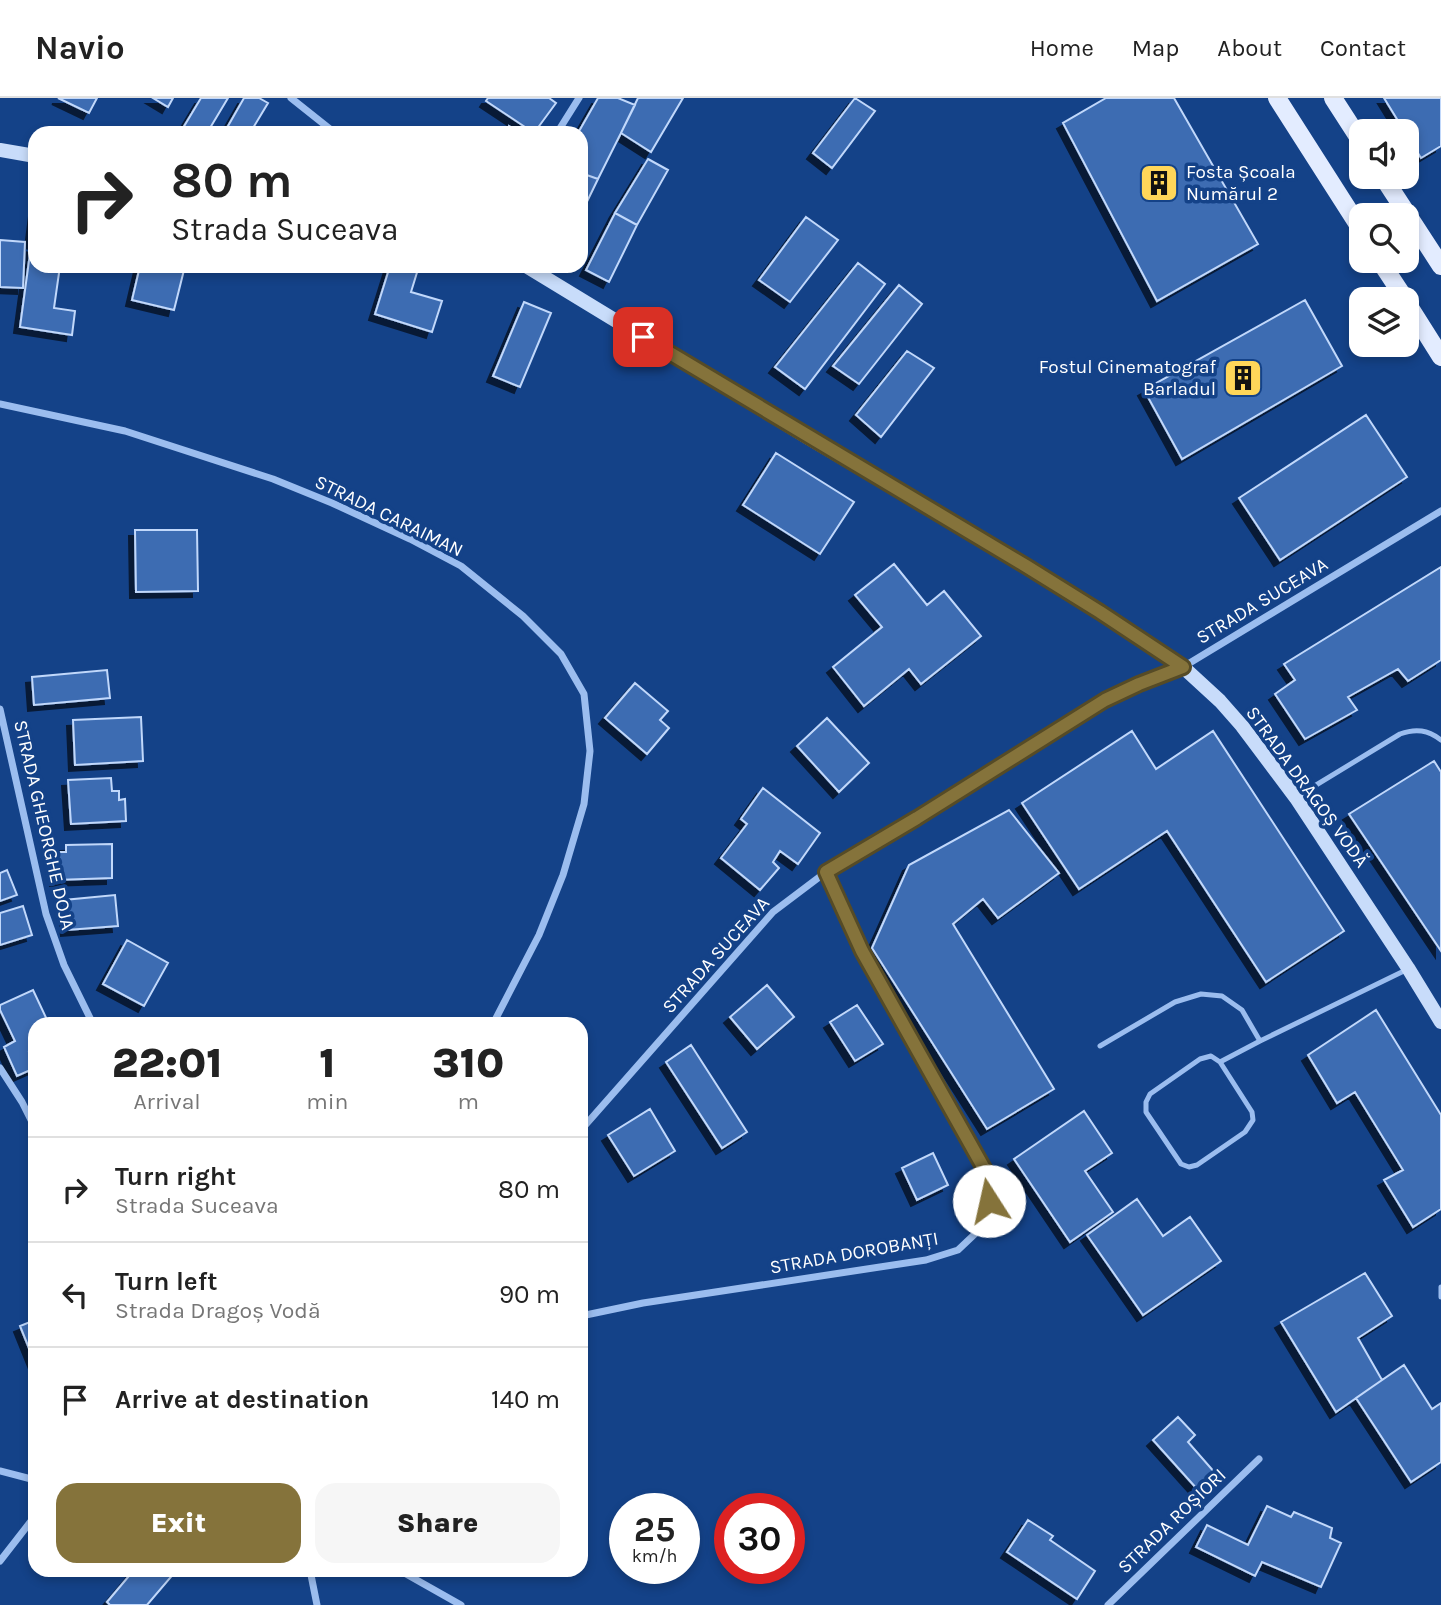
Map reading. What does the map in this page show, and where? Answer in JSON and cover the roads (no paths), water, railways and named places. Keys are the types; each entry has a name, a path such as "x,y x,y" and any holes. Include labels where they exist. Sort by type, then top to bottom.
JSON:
{"main road":[{"path":"1277,98 1349,211"},
{"path":"1333,98 1349,123"},
{"path":"0,150 28,155"},
{"path":"1392,189 1441,266"},
{"name":"STRADA DRAGOȘ VODĂ","path":"537,273 818,444 1037,573 1183,667 1235,718 1296,798 1441,1022"},
{"path":"1419,322 1441,357"}],"street":[{"path":"291,98 326,126"},
{"path":"561,126 579,98"},
{"name":"STRADA CARAIMAN","path":"0,404 125,431 261,475 332,503 411,539 461,566 523,616 561,654 584,694 590,751 584,804 563,875 539,935 498,1017"},
{"name":"STRADA SUCEAVA","path":"588,1122 772,912 826,872 1105,700 1183,667 1441,511"},
{"name":"STRADA GHEORGHE DOJA","path":"0,709 46,914 64,965 90,1017"},
{"name":"STRADA DOROBANȚI","path":"588,1315 643,1303 926,1260 958,1250 977,1232 989,1201 986,1172 862,951 826,872"},
{"path":"0,1068 28,1114"},
{"name":"STRADA ROȘIORI","path":"1108,1605 1259,1459"},
{"path":"0,1471 28,1478"},
{"path":"0,1561 28,1525"},
{"path":"311,1577 317,1605"},
{"path":"411,1577 461,1605"}],"lane":[{"path":"1296,798 1400,734 1412,730 1430,732 1441,740"},
{"path":"1220,1062 1408,968"},
{"path":"1100,1046 1175,1002 1201,994 1222,996 1242,1010 1260,1041"},
{"path":"1211,1056 1220,1062 1252,1112 1253,1121 1245,1132 1197,1165 1189,1167 1181,1164 1146,1112 1146,1102 1150,1094 1200,1059 1211,1056"},
{"path":"1441,1287 1441,1297"}],"place":[{"name":"Fosta Școala Numărul 2","path":"1159,183"},
{"name":"Fostul Cinematograf Barladul","path":"1243,378"}]}
